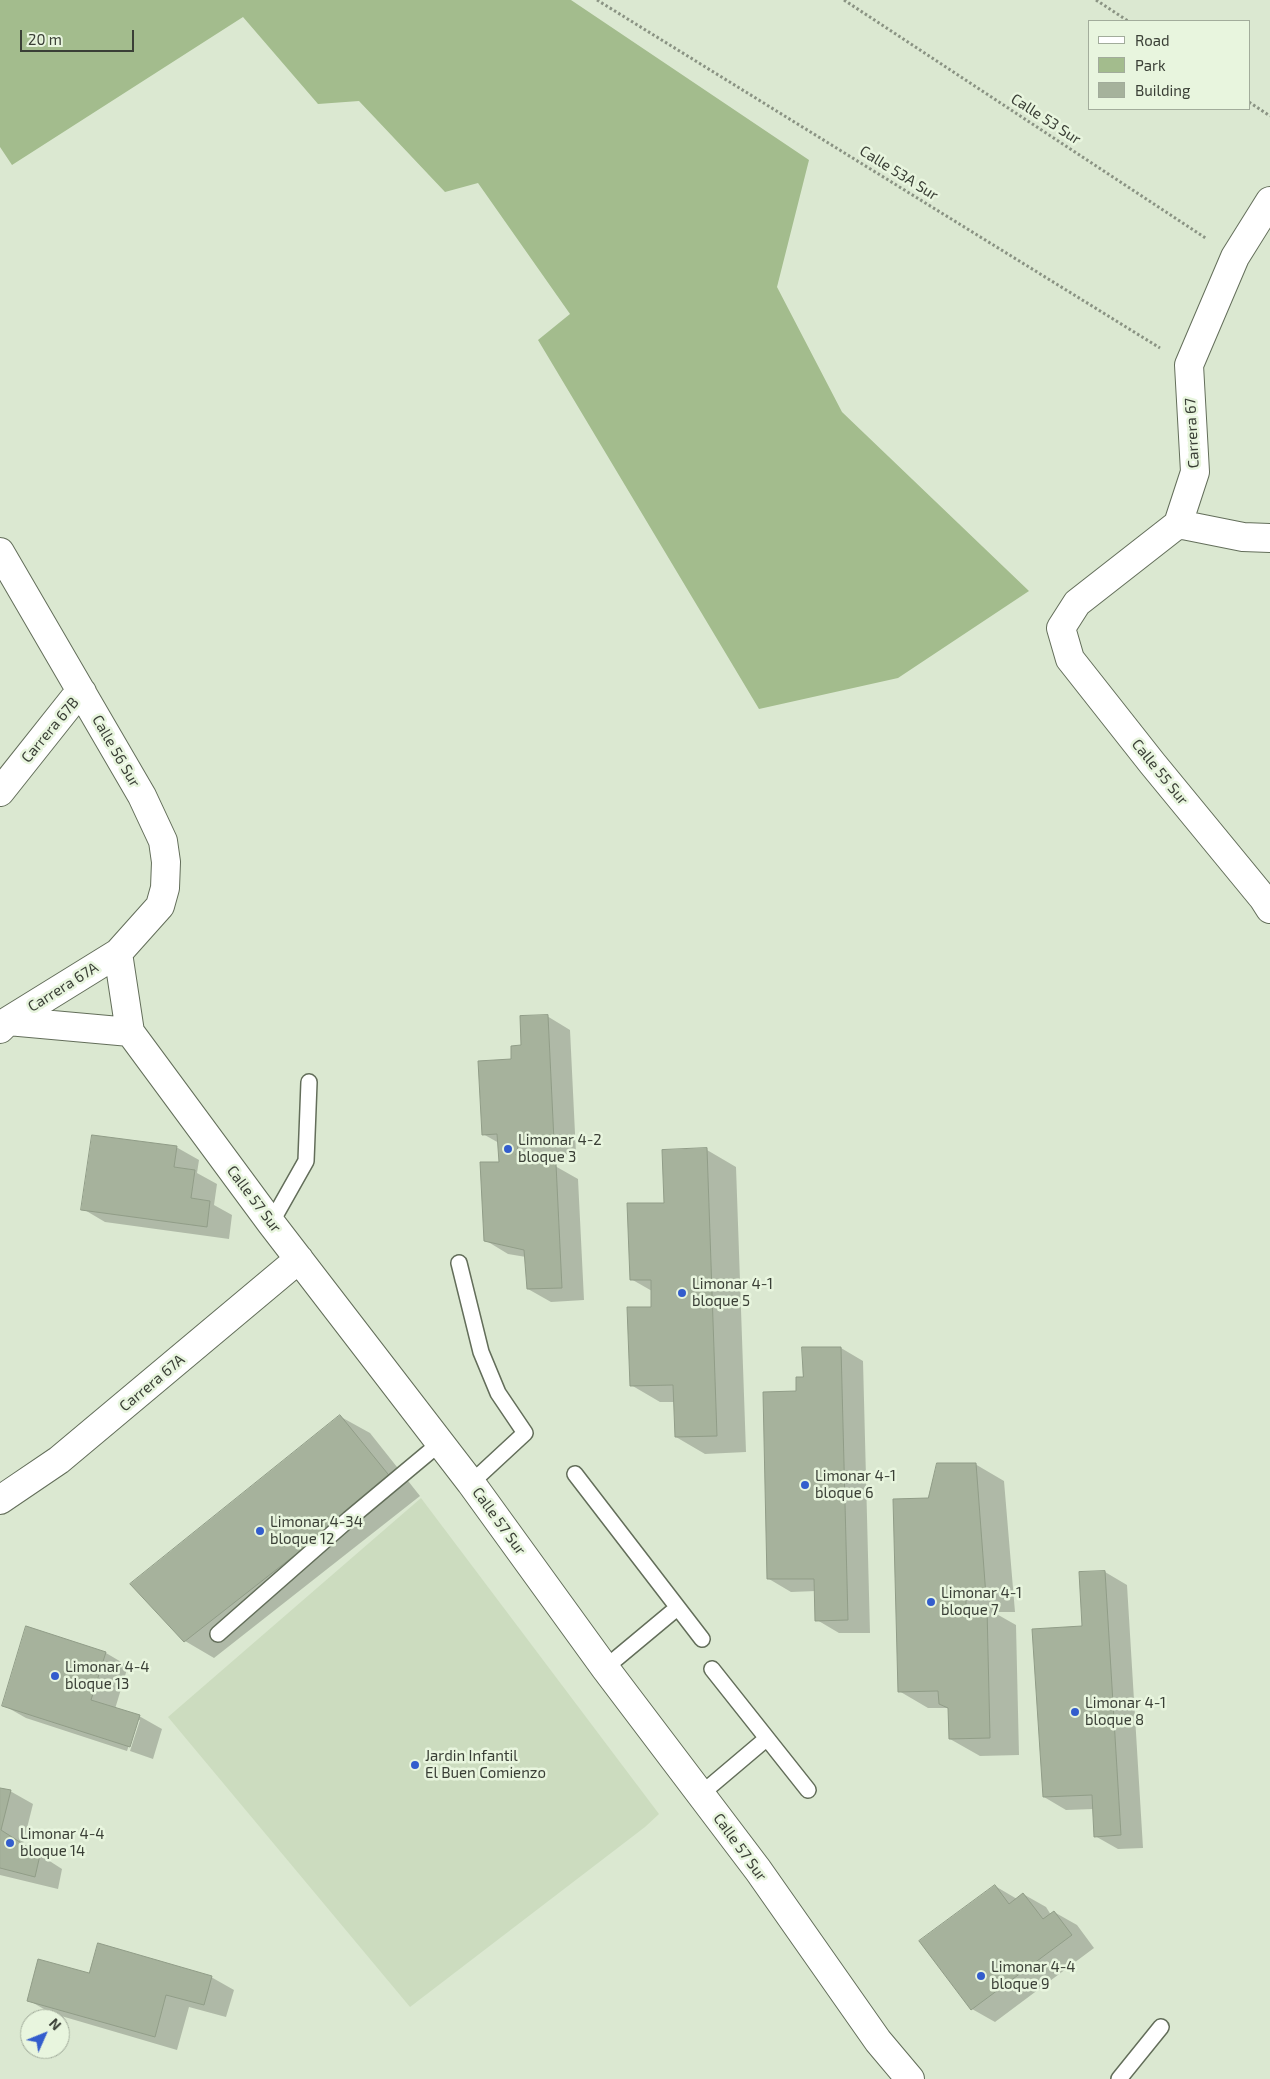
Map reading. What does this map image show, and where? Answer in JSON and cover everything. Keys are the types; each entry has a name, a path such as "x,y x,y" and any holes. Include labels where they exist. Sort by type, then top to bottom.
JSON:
{"street":[{"name":"Carrera 67","path":"1178,524 1195,472 1189,366 1235,257 1270,201"},
{"path":"1178,524 1243,537 1270,538"},
{"name":"Calle 55 Sur","path":"1178,524 1077,603 1061,628 1070,659 1152,764 1268,901"},
{"name":"Calle 56 Sur","path":"0,552 142,796 163,841 166,862 165,888 160,906 118,953"},
{"name":"Carrera 67B","path":"0,792 73,700 82,692"},
{"name":"Carrera 67A","path":"4,1025 118,953"},
{"name":"Calle 57 Sur","path":"118,953 130,1032 270,1223 471,1483 605,1668 758,1870 878,2041 910,2079"},
{"name":"Carrera 67A","path":"4,1025 130,1032"},
{"name":"Carrera 67A","path":"0,1500 59,1460 299,1259"}],"lane":[{"path":"270,1223 306,1161 309,1082"},
{"path":"459,1263 481,1352 498,1394 525,1434 471,1483"},
{"path":"218,1634 349,1518 440,1444"},
{"path":"575,1474 702,1639"},
{"path":"605,1668 677,1608"},
{"path":"712,1669 808,1790"},
{"path":"701,1794 766,1739"},
{"path":"1119,2079 1161,2027"}],"path":[{"name":"Calle 53A Sur","path":"597,0 1189,366"},
{"name":"Calle 53 Sur","path":"844,0 1235,257"},
{"path":"1096,0 1126,20"},
{"path":"1250,103 1270,116"}],"shaded area":[{"name":"Jardin Infantil El Buen Comienzo","path":"421,1498 659,1814 645,1827 410,2007 168,1717"}],"green space":[{"path":"0,0 571,0 809,160 777,287 842,412 1029,591 898,678 759,709 538,340 570,314 478,183 445,192 359,101 318,104 243,17 12,165 0,147"}],"building":[{"name":"Limonar 4-2 bloque 3","path":"548,1015 554,1141 519,1142 516,1155 556,1164 562,1288 527,1289 524,1250 484,1241 480,1162 499,1162 497,1134 482,1135 478,1061 511,1059 511,1046 521,1045 520,1016"},
{"path":"92,1135 177,1146 174,1167 195,1170 191,1198 210,1201 207,1227 81,1210"},
{"name":"Limonar 4-1 bloque 5","path":"707,1148 717,1436 675,1437 673,1385 630,1386 627,1307 651,1307 651,1280 630,1280 627,1203 664,1203 662,1150"},
{"name":"Limonar 4-1 bloque 6","path":"802,1347 841,1347 848,1620 815,1621 814,1579 767,1579 763,1392 796,1391 796,1377 803,1377"},
{"name":"Limonar 4-34 bloque 12","path":"340,1415 392,1479 184,1642 130,1584"},
{"name":"Limonar 4-1 bloque 7","path":"937,1463 976,1463 986,1596 966,1596 966,1608 987,1607 990,1738 949,1739 948,1708 939,1704 938,1691 898,1692 893,1499 928,1498"},
{"name":"Limonar 4-1 bloque 8","path":"1105,1571 1121,1835 1094,1837 1092,1795 1043,1797 1032,1629 1082,1626 1079,1572"},
{"name":"Limonar 4-4 bloque 13","path":"26,1626 106,1652 91,1700 140,1715 130,1747 2,1706"},
{"name":"Limonar 4-4 bloque 14","path":"0,1788 11,1790 1,1830 40,1855 35,1877 0,1868"},
{"name":"Limonar 4-4 bloque 9","path":"995,1885 1009,1904 1023,1893 1043,1919 1054,1911 1072,1935 971,2010 919,1941"},
{"path":"98,1943 212,1976 204,2005 166,1995 155,2037 70,2013 70,2009 55,2009 27,2001 38,1959 89,1973"}],"place":[{"name":"Limonar 4-2 bloque 3","path":"508,1149"},
{"name":"Limonar 4-1 bloque 5","path":"682,1293"},
{"name":"Limonar 4-1 bloque 6","path":"805,1485"},
{"name":"Limonar 4-34 bloque 12","path":"260,1531"},
{"name":"Limonar 4-1 bloque 7","path":"931,1602"},
{"name":"Limonar 4-4 bloque 13","path":"55,1676"},
{"name":"Limonar 4-1 bloque 8","path":"1075,1712"},
{"name":"Jardin Infantil El Buen Comienzo","path":"415,1765"},
{"name":"Limonar 4-4 bloque 14","path":"10,1843"},
{"name":"Limonar 4-4 bloque 9","path":"981,1976"}]}
